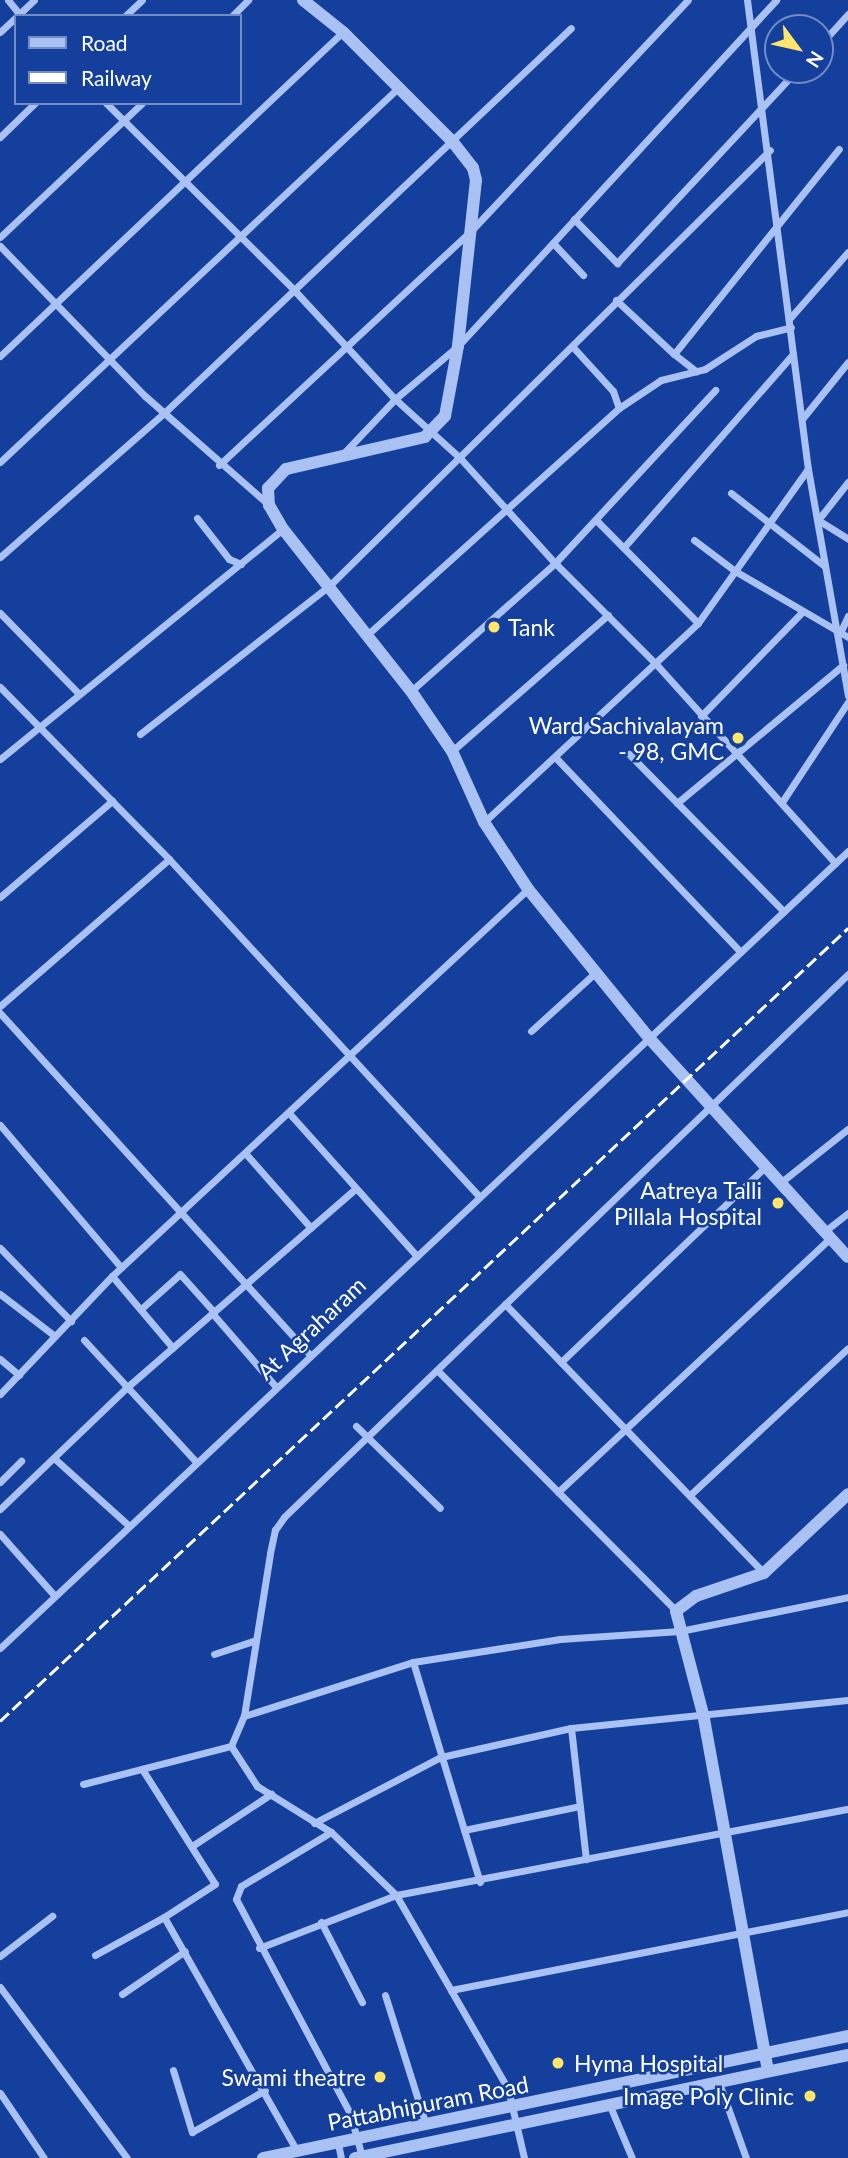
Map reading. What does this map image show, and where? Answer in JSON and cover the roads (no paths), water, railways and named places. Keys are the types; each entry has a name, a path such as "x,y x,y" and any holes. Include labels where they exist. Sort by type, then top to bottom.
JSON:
{"street":[{"path":"20,14 34,0"},
{"path":"127,14 142,0"},
{"path":"234,14 248,0"},
{"path":"303,0 343,32 399,87 452,141 475,174 458,346 448,409 425,438 286,469 268,488 270,505 282,529 368,634 452,751 484,822 528,889 650,1039 848,1256"},
{"path":"219,465 344,346 468,234 688,0"},
{"path":"747,0 770,149 808,469 823,565 840,633 848,695"},
{"path":"341,456 395,399 458,346 776,0"},
{"path":"834,30 848,15"},
{"path":"0,32 14,20"},
{"path":"0,557 164,413 571,29"},
{"path":"0,356 182,180 343,32"},
{"path":"575,219 617,263 784,84"},
{"path":"0,462 399,87"},
{"path":"0,137 33,105"},
{"path":"108,105 294,290 395,399 460,458 555,563 656,664 734,754 782,802 835,863"},
{"path":"0,237 140,105"},
{"path":"141,734 329,586 770,149"},
{"path":"674,354 777,221 839,149"},
{"path":"553,243 583,275"},
{"path":"0,246 164,413 219,465 270,505"},
{"path":"790,318 848,252"},
{"path":"616,300 696,371"},
{"path":"368,634 508,511 619,408 661,380 696,371 755,335 791,331"},
{"path":"572,346 618,398 619,408"},
{"path":"625,546 793,354"},
{"path":"802,419 848,362"},
{"path":"411,691 555,563 715,390"},
{"path":"484,822 698,623 808,469"},
{"path":"818,520 848,482"},
{"path":"731,493 767,525 823,565"},
{"path":"197,518 229,559 241,564"},
{"path":"596,520 625,546 698,623"},
{"path":"818,520 848,539"},
{"path":"0,759 282,529"},
{"path":"694,540 735,571 848,637"},
{"path":"701,716 802,612"},
{"path":"0,613 78,693"},
{"path":"452,751 608,615"},
{"path":"840,633 848,616"},
{"path":"677,803 843,665"},
{"path":"0,687 169,859 353,1055 479,1196"},
{"path":"782,802 848,702"},
{"path":"629,754 784,912"},
{"path":"555,757 741,952"},
{"path":"0,897 112,801"},
{"name":"At Agraharam","path":"0,1647 848,851"},
{"path":"0,1006 169,859"},
{"path":"0,1394 112,1276 353,1055 528,889"},
{"path":"531,1031 596,972"},
{"path":"231,1746 244,1716 275,1530 848,974"},
{"path":"0,1013 310,1355"},
{"path":"289,1113 417,1256"},
{"path":"0,1125 121,1268"},
{"path":"780,1182 848,1129"},
{"path":"246,1154 311,1228"},
{"path":"561,1362 765,1167"},
{"path":"0,1509 125,1389 213,1313 243,1283 356,1188"},
{"path":"558,1492 629,1429 848,1213"},
{"path":"0,1248 71,1321"},
{"path":"141,1309 180,1274 276,1387"},
{"path":"112,1276 173,1348"},
{"path":"0,1294 55,1336"},
{"path":"506,1304 629,1429 764,1573"},
{"path":"84,1340 125,1389 196,1462"},
{"path":"691,1494 848,1348"},
{"path":"0,1359 19,1375"},
{"path":"438,1371 676,1611 703,1714 745,1931 768,2071"},
{"path":"356,1426 440,1508"},
{"path":"55,1459 128,1525"},
{"path":"0,1482 21,1461"},
{"path":"676,1611 696,1596 764,1573 848,1494"},
{"path":"0,1534 54,1595"},
{"path":"244,1716 413,1662 560,1639 680,1631 848,1597"},
{"path":"214,1654 256,1640"},
{"path":"413,1662 480,1882"},
{"path":"314,1823 442,1757 571,1728 848,1700"},
{"path":"571,1728 586,1859"},
{"path":"83,1784 231,1746"},
{"path":"231,1746 257,1786 331,1832 396,1895 508,2089 524,2158"},
{"path":"95,1955 164,1917 215,1884 142,1769"},
{"path":"192,1846 271,1794"},
{"path":"464,1830 580,1806"},
{"path":"259,1948 396,1895 480,1882 726,1831 848,1809"},
{"path":"331,1832 236,1892 259,1948 350,2113 358,2139 359,2157"},
{"path":"451,1990 848,1912"},
{"path":"0,1956 52,1916"},
{"path":"164,1917 265,2090 297,2151"},
{"path":"321,1922 362,2002"},
{"path":"122,1994 185,1951"},
{"path":"0,1987 127,2158"},
{"path":"385,1995 426,2125"},
{"name":"Pattabhipuram Road","path":"263,2158 848,2036"},
{"name":"Pattabhipuram Road","path":"359,2157 848,2055"},
{"path":"173,2070 192,2132 265,2090"},
{"path":"719,2082 747,2158"},
{"path":"0,2093 44,2158"},
{"path":"610,2106 632,2158"},
{"path":"338,2143 341,2158"}],"railway":[{"path":"0,1721 848,928"}],"place":[{"name":"Tank","path":"494,627"},
{"name":"Ward Sachivalayam - 98, GMC","path":"738,738"},
{"name":"Aatreya Talli Pillala Hospital","path":"778,1203"},
{"name":"Hyma Hospital","path":"558,2063"},
{"name":"Swami theatre","path":"380,2077"},
{"name":"Image Poly Clinic","path":"810,2096"}]}
